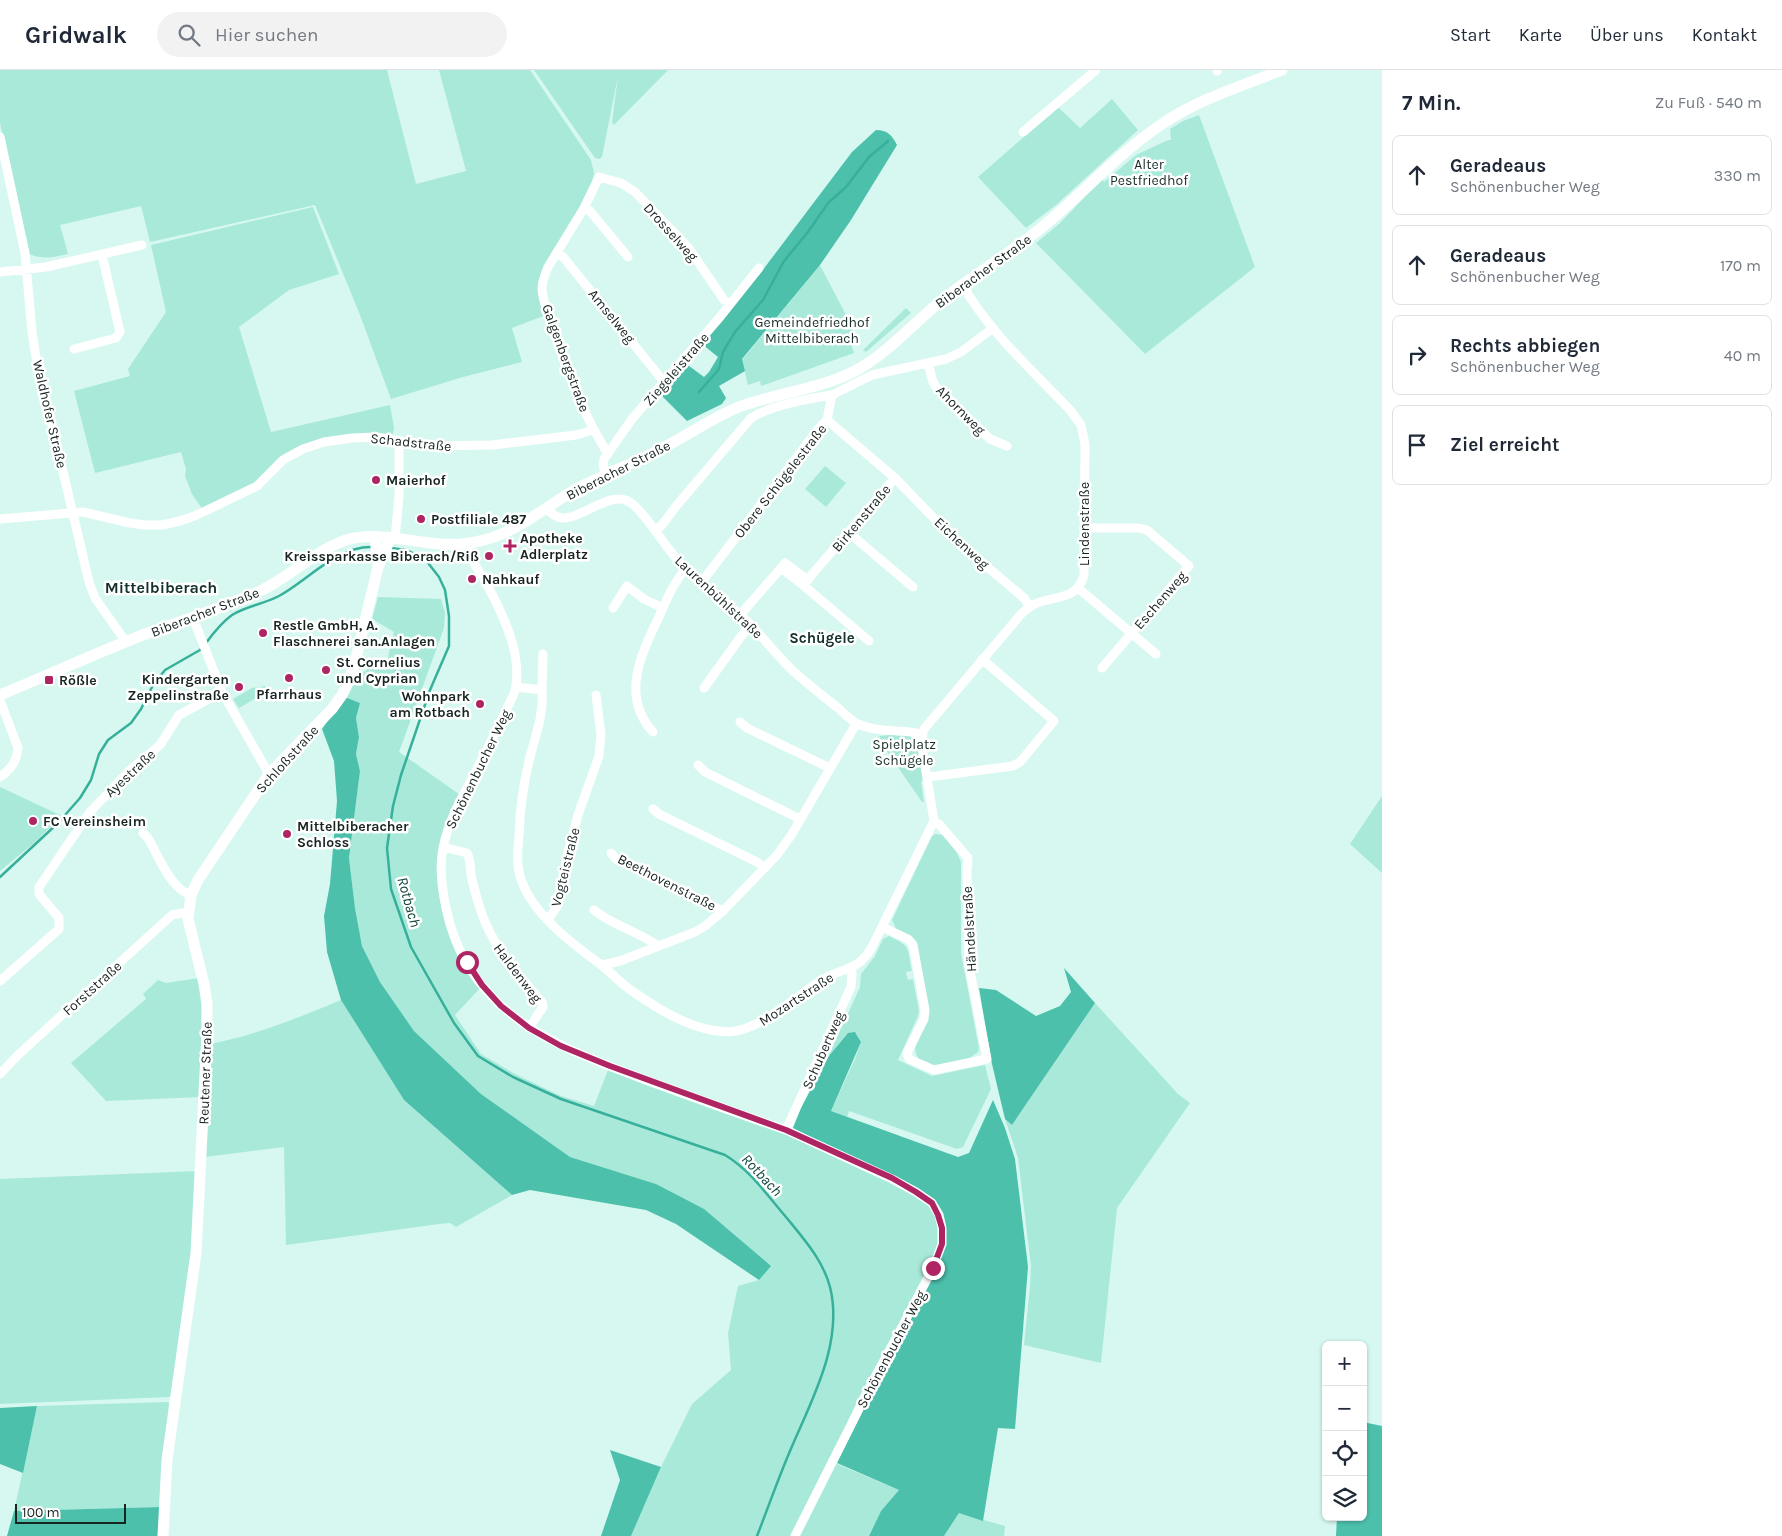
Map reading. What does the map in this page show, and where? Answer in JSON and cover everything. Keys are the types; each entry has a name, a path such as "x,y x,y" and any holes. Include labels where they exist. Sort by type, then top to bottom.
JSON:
{"street":[{"path":"1022,132 1096,70"},
{"name":"Biberacher Straße","path":"0,695 126,642 265,589 325,550 344,541 439,544 467,543 492,538 520,525 572,492 606,474 660,450 737,408 850,373 874,359 962,284 1027,240 1063,210 1121,155 1164,122 1220,95 1282,70"},
{"name":"Waldhofer Straße","path":"0,137 25,253 36,357 73,512 95,598 126,642"},
{"name":"Galgenbergstraße","path":"599,177 584,208 545,275 543,295 567,370 593,430 608,454"},
{"name":"Drosselweg","path":"599,177 621,183 635,192 688,246 724,300 730,304"},
{"path":"584,208 590,211 628,257"},
{"path":"0,272 27,270 142,245"},
{"name":"Amselweg","path":"557,252 564,258 664,382"},
{"path":"74,349 116,338 120,332 102,255"},
{"name":"Ziegeleistraße","path":"606,474 603,465 608,454 632,419 759,268"},
{"name":"Lindenstraße","path":"962,284 993,328 1070,410 1081,425 1085,444 1084,575 1078,588"},
{"path":"655,530 667,520 751,418 801,400 832,395 872,375 946,359 962,352 993,328"},
{"name":"Ahornweg","path":"928,363 936,387 990,439 1008,446"},
{"name":"Obere Schügelestraße","path":"701,583 827,420 832,395"},
{"name":"Birkenstraße","path":"806,583 895,478 827,420"},
{"name":"Schadstraße","path":"0,519 83,512 145,525 180,521 206,511 258,486 283,460 303,449 324,442 376,437 431,446 492,445 566,436 593,430"},
{"path":"383,543 399,497 399,441"},
{"name":"Eichenweg","path":"895,478 953,538 1024,598 1030,606"},
{"name":"Laurenbühlstraße","path":"547,508 552,515 565,518 610,500 620,498 629,501 686,569 750,624 790,668 856,724 874,729 922,734"},
{"name":"Eschenweg","path":"1084,528 1139,528 1147,530 1189,566 1132,632"},
{"path":"849,533 913,587"},
{"name":"Schloßstraße","path":"191,896 198,880 269,774 332,709 342,695 349,681 357,654 383,543"},
{"name":"Schönenbucher Weg","path":"467,543 469,553 494,599 512,644 516,664 516,687 451,820 443,847 441,868 447,915 456,942 482,985 501,1006 529,1028 561,1046 610,1066 786,1130 892,1178 932,1203 938,1215 942,1228 942,1244 933,1268 795,1536"},
{"path":"740,615 780,568 806,583 869,641"},
{"path":"654,732 646,724 639,709 636,676 644,651 663,608 678,578 686,569"},
{"path":"613,608 627,586 644,599 663,608"},
{"path":"934,821 922,734 982,659 1030,606 1070,594 1078,588 1156,654"},
{"path":"193,618 222,692 269,774"},
{"path":"704,688 750,624"},
{"path":"1102,668 1132,632"},
{"name":"Vogteistraße","path":"543,654 541,714 522,790 517,854 519,872 530,900 548,920 558,906 566,856 599,756 601,734 596,695"},
{"path":"928,778 1013,766 1020,762 1054,721 982,659"},
{"path":"516,687 542,690"},
{"name":"Ayestraße","path":"0,981 60,929 60,918 39,894 39,887 90,812 128,772 160,745 179,715 222,692"},
{"path":"0,700 18,748 18,755 12,767 0,777"},
{"path":"740,722 747,728 830,768"},
{"name":"Beethovenstraße","path":"602,965 620,961 700,929 723,911 765,868 792,834 856,724"},
{"path":"698,765 704,772 800,818"},
{"path":"653,809 659,814 757,862 765,868"},
{"name":"Mozartstraße","path":"548,920 588,956 602,965 635,994 681,1020 694,1025 723,1031 735,1031 755,1025 822,980 859,964 867,956 934,821"},
{"name":"Händelstraße","path":"882,927 908,939 913,945 925,1010 924,1019 908,1053 910,1059 930,1070 934,1070 987,1059 969,966 968,858 939,824 934,821"},
{"path":"143,833 148,838 176,886 184,894 191,896"},
{"name":"Haldenweg","path":"443,847 467,852 470,858 474,888 488,931 512,967 542,1002 543,1007 529,1028"},
{"name":"Beethovenstraße","path":"611,853 616,859 723,911"},
{"name":"Reutener Straße","path":"162,1536 167,1460 196,1253 204,1097 207,1004 189,926 188,912 191,896"},
{"path":"594,910 606,920 647,938 658,946"},
{"name":"Forststraße","path":"0,1074 18,1055 172,916 188,912"},
{"name":"Schubertweg","path":"786,1130 851,987 851,968"}],"green space":[{"path":"0,70 387,70 416,184 466,171 439,70 530,70 591,160 594,173 582,207 545,266 546,315 512,328 522,362 463,377 391,399 360,315 315,205 150,242 141,206 60,225 68,254 43,257 29,254 0,123"},
{"path":"534,70 668,70 614,125 612,122 618,76 602,157 599,159 595,158"},
{"path":"1112,99 1138,130 1056,205 1026,228 978,177 1058,107 1080,128"},
{"name":"Alter Pestfriedhof","path":"1199,115 1255,267 1145,354 1036,243 1059,224 1102,179 1104,182 1136,155 1171,140 1170,129 1183,121"},
{"path":"876,130 889,134 897,145 851,220 820,265 742,359 745,371 719,386 726,398 722,404 687,421 660,394 685,363 704,377 709,372 718,357 702,344 762,271 852,152"},
{"path":"313,207 339,274 289,290 239,327 271,432 390,405 394,427 393,434 313,443 256,484 203,510 192,494 185,476 186,469 181,452 95,473 74,391 130,376 128,369 166,312 151,245"},
{"name":"Gemeindefriedhof Mittelbiberach","path":"820,265 855,336 849,339 854,353 761,386 760,381 748,385 742,360"},
{"path":"906,308 911,313 866,352 863,350"},
{"path":"825,466 846,483 826,507 805,489"},
{"path":"378,597 441,599 445,613 444,628 399,752 459,794 447,820 441,902 453,944 480,988 455,1015 481,1054 515,1074 561,1096 594,1106 608,1070 789,1134 891,1180 929,1205 936,1215 940,1244 930,1267 861,1393 830,1461 899,1490 881,1511 869,1536 631,1536 661,1467 692,1404 731,1370 728,1333 738,1286 759,1280 656,1184 570,1157 481,1094 414,1031 380,982 362,946 355,908 349,858 360,771 356,754 359,737 356,718 360,703 345,697 356,671 364,672 369,668 385,670 394,632 372,619"},
{"path":"265,686 268,691 239,708 233,699 252,688"},
{"path":"345,697 360,703 356,718 359,737 356,754 360,771 349,858 362,946 380,982 414,1031 481,1094 570,1157 656,1184 704,1209 771,1266 759,1280 676,1224 646,1210 530,1190 512,1195 404,1100 341,1000 327,952 324,916 330,884 337,801 334,761 322,729"},
{"name":"Spielplatz Schügele","path":"879,736 910,736 918,745 924,802 922,802 886,750"},
{"path":"0,787 62,816 33,844 0,871"},
{"path":"1382,796 1382,873 1350,844"},
{"path":"935,834 943,835 957,853 961,862 961,953 979,1048 978,1052 971,1057 972,1059 936,1066 922,1062 917,1056 915,1049 929,1014 916,941 896,929 892,920 932,836"},
{"path":"889,936 902,943 909,953 912,971 906,972 908,980 913,979 919,1011 898,1060 932,1076 985,1065 991,1089 963,1147 957,1149 849,1111 847,1117 831,1111 861,1042 856,1033 848,1033 828,1057 860,987 861,974 875,956 883,939"},
{"path":"1064,968 1095,1003 1012,1125 1005,1119 992,1064 979,988 996,990 1036,1016 1060,1006 1071,992"},
{"path":"199,978 202,992 201,1097 106,1101 71,1063 146,999 143,994 158,980 166,983"},
{"path":"341,1000 404,1100 512,1195 456,1227 450,1223 439,1224 286,1245 284,1147 205,1157 210,1044 260,1031"},
{"path":"1095,1003 1178,1094 1190,1103 1117,1208 1101,1363 1024,1345 1031,1266 1018,1158 1005,1119 1012,1125"},
{"path":"855,1032 861,1042 831,1111 958,1157 969,1153 993,1100 1015,1159 1028,1267 1015,1429 998,1428 983,1521 959,1513 944,1536 869,1536 881,1511 899,1490 837,1463 945,1245 934,1202 793,1128 801,1108 828,1057 848,1033"},
{"path":"198,1171 192,1252 173,1394 169,1397 0,1404 0,1179"},
{"path":"169,1403 161,1507 14,1511 37,1406"},
{"path":"37,1406 23,1473 0,1464 0,1408"},
{"path":"1367,1423 1382,1426 1382,1536 1336,1536 1337,1521 1367,1521"},
{"path":"610,1450 661,1467 631,1536 601,1536 620,1480"},
{"path":"161,1507 160,1536 7,1536 14,1511"},
{"path":"959,1513 1005,1526 1004,1536 944,1536"}],"waterway":[{"path":"699,392 719,369 723,352 735,332 763,300 784,261 808,232 828,203 846,187 869,157 888,141"},
{"name":"Rotbach","path":"206,643 224,621 232,615 290,590 323,565 347,552 373,547"},
{"name":"Rotbach","path":"391,548 406,550 425,559 439,577 445,590 449,616 449,646 430,690 401,775 393,806 387,848 391,889 411,947 454,1023 478,1056 513,1077 561,1099 725,1155 734,1161 758,1183 799,1233 812,1250 827,1277 833,1308 833,1329 829,1350 816,1392 757,1536"},
{"name":"Rotbach","path":"0,877 58,823 80,798 91,780 99,754 108,740 131,723 141,709 153,685 165,670 203,647"}],"place":[{"name":"Maierhof","path":"376,480"},
{"name":"Postfiliale 487","path":"421,519"},
{"name":"Apotheke Adlerplatz","path":"510,546"},
{"name":"Kreissparkasse Biberach/Riß","path":"489,556"},
{"name":"Nahkauf","path":"472,579"},
{"name":"Restle GmbH, A. Flaschnerei san.Anlagen","path":"263,633"},
{"name":"St. Cornelius und Cyprian","path":"326,670"},
{"name":"Pfarrhaus","path":"289,678"},
{"name":"Rößle","path":"49,680"},
{"name":"Kindergarten Zeppelinstraße","path":"239,687"},
{"name":"Wohnpark am Rotbach","path":"480,704"},
{"name":"FC Vereinsheim","path":"33,821"},
{"name":"Mittelbiberacher Schloss","path":"287,834"}],"district":[{"name":"Mittelbiberach","path":"161,587"},
{"name":"Schügele","path":"822,638"}],"route":[{"path":"467,962 482,985 512,1016 561,1046 665,1087 786,1130 892,1178 916,1192 932,1203 942,1228 942,1244 933,1268"}]}
